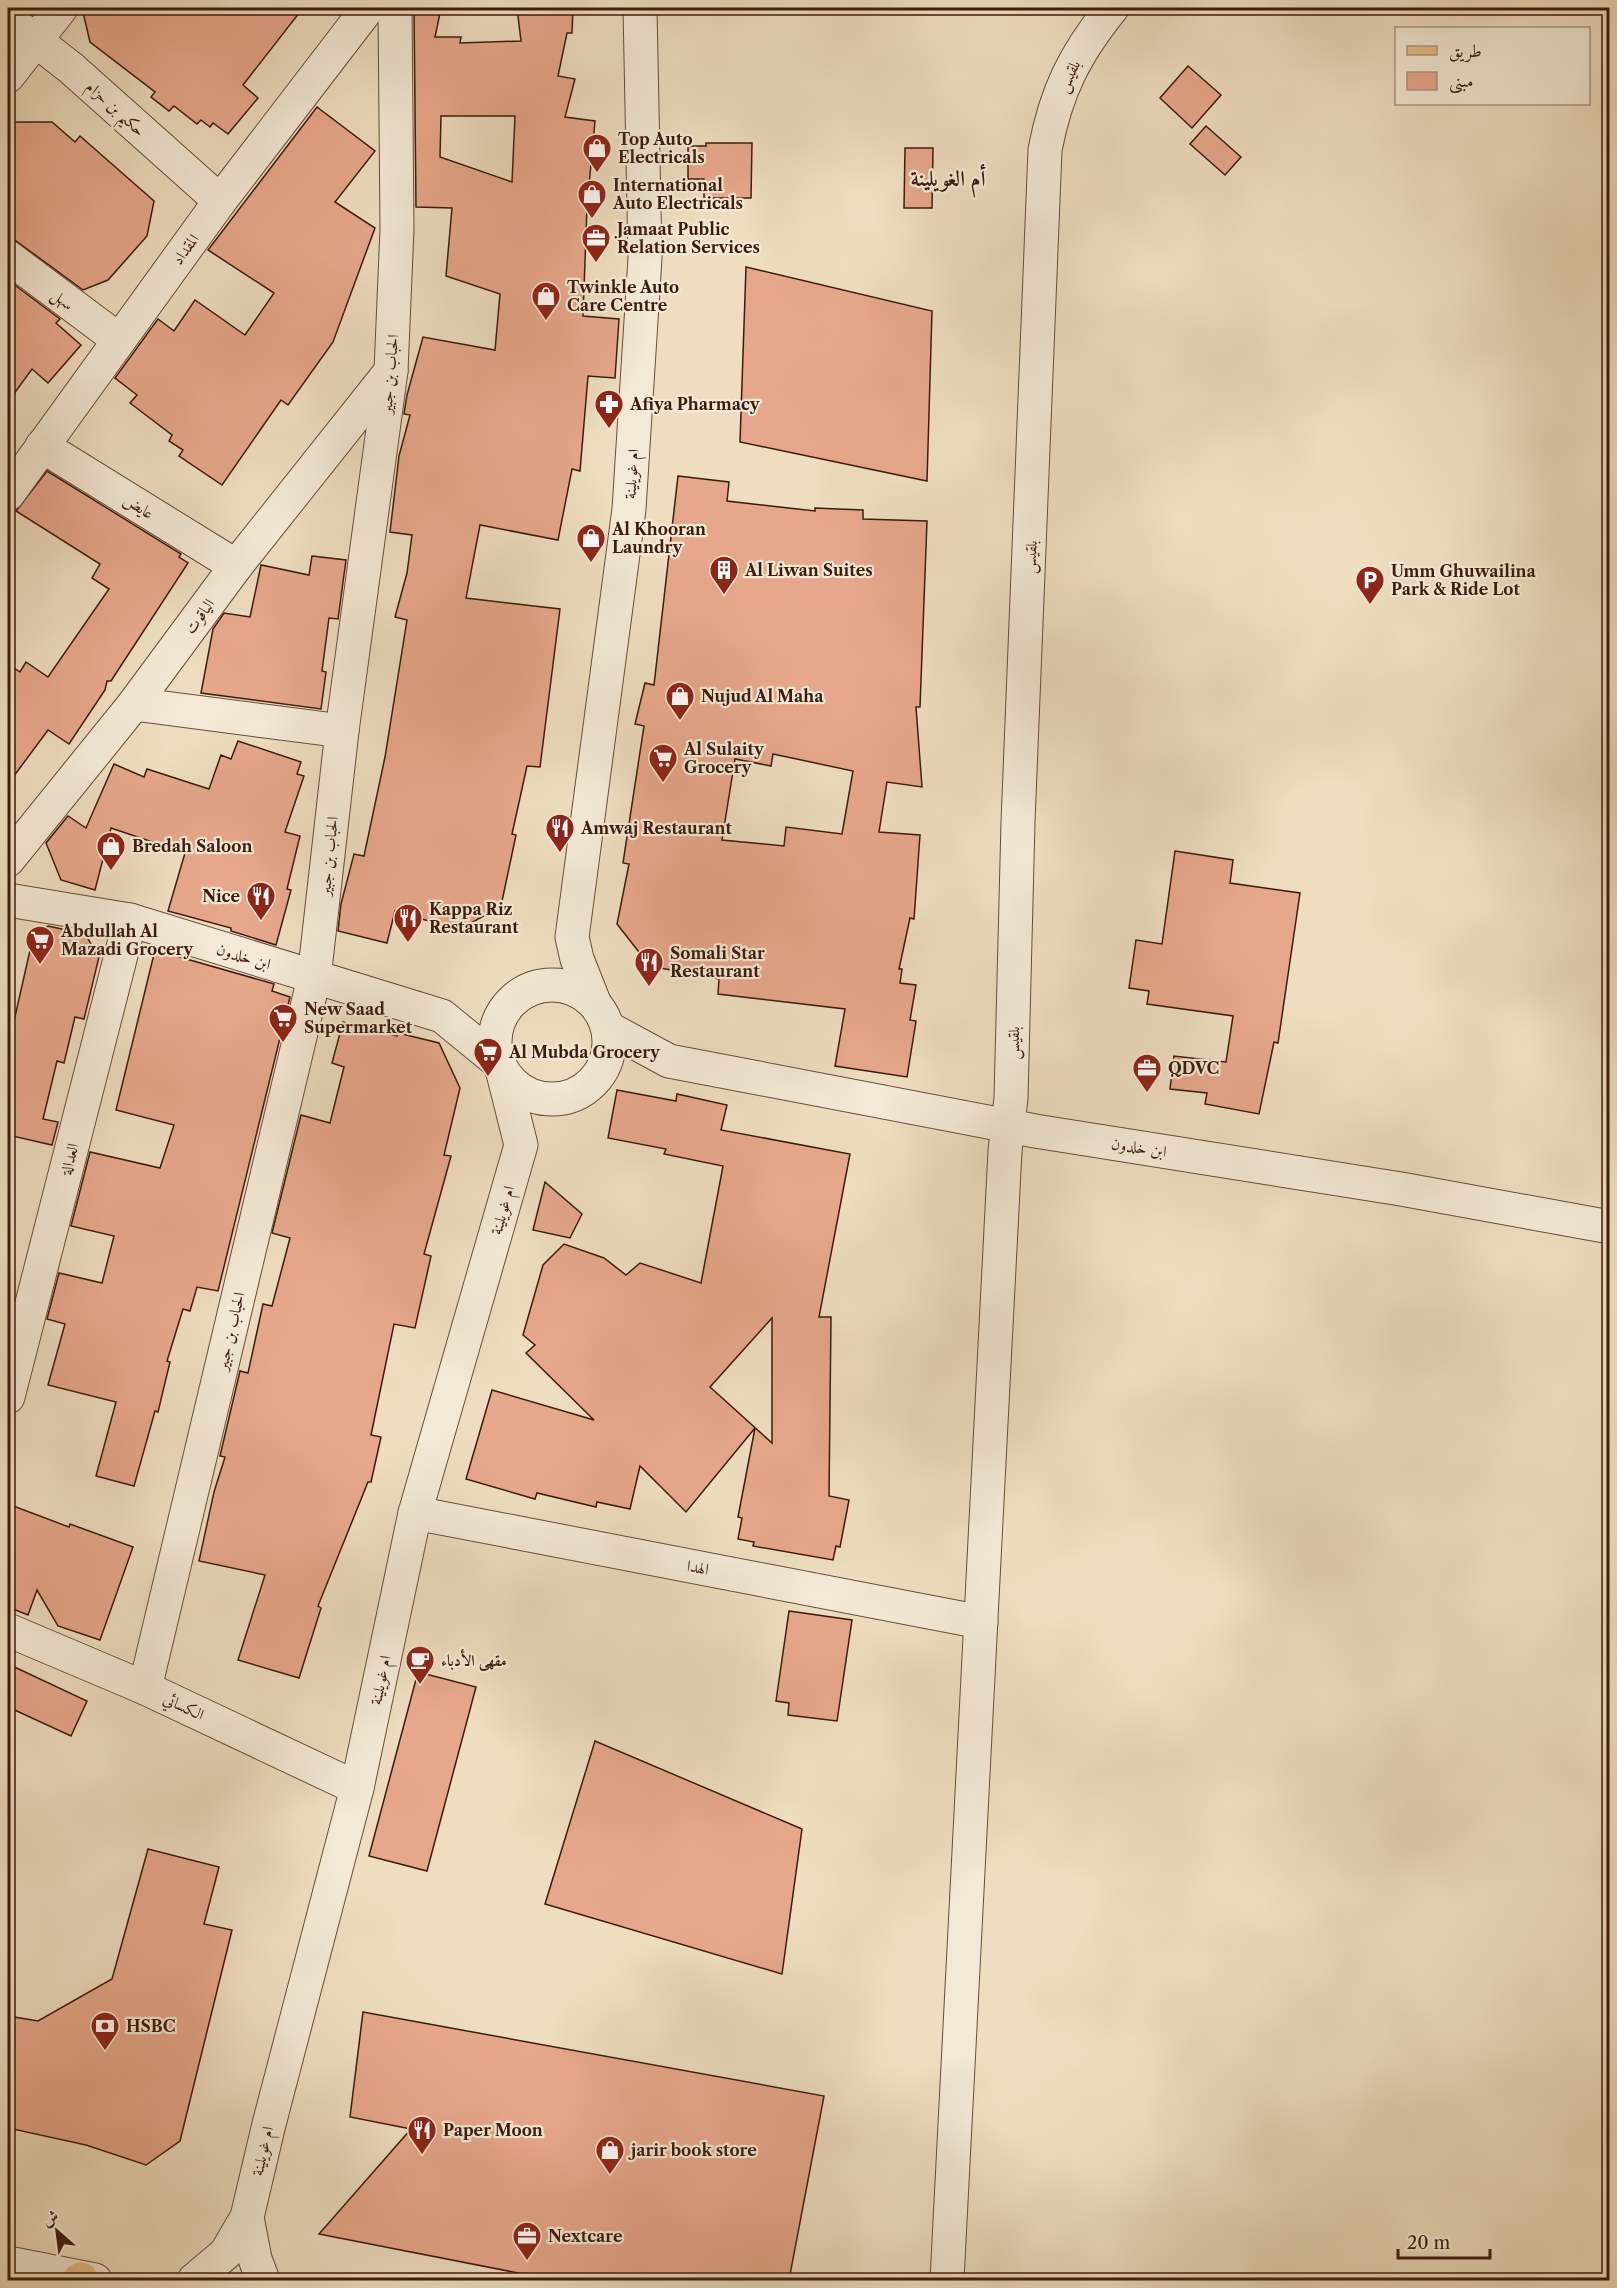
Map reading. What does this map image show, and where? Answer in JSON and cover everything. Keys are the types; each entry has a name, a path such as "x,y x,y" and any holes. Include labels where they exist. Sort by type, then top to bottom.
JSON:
{"street":[{"path":"8,76 61,8"},
{"name":"المقداد","path":"8,494 219,201 368,8"},
{"name":"الحباب بن جبير","path":"145,1688 314,978 342,731 391,371 397,229 395,8"},
{"name":"ام غويلينة","path":"601,1015 577,960 572,937 629,509 645,258 640,8"},
{"name":"بلقيس","path":"947,2280 1007,1125 1011,1098 1018,822 1045,150 1060,90 1072,62 1113,8"},
{"name":"حكيم بن حزام","path":"8,20 71,68 219,201"},
{"name":"سهل","path":"8,257 119,340"},
{"name":"الياقوت","path":"8,860 134,704 236,566 391,371"},
{"name":"عايض","path":"42,446 236,566"},
{"path":"134,704 342,731"},
{"name":"ابن خلدون","path":"8,900 130,920 442,1016 469,1013 523,994"},
{"name":"العدالة","path":"8,1397 130,920"},
{"name":"ام غويلينة","path":"523,994 572,937"},
{"path":"555,985 576,990 601,1015 608,1055 586,1087 521,1145 494,1039 500,1018 523,994 555,985"},
{"name":"ابن خلدون","path":"601,1015 669,1061"},
{"name":"ابن خلدون","path":"442,1016 500,1067"},
{"name":"ابن خلدون","path":"586,1087 619,1070 669,1061 1007,1125 1401,1189 1610,1227"},
{"path":"500,1067 517,1088 535,1098 555,1100 586,1087"},
{"name":"ام غويلينة","path":"194,2280 226,2253 247,2217 357,1788 415,1513 521,1145"},
{"name":"الهدا","path":"415,1513 981,1622"},
{"name":"الكسائي","path":"8,1630 145,1688 357,1788"},
{"name":"ام غويلينة","path":"247,2217 255,2259 263,2280"},
{"path":"8,2264 85,2280"}],"building":[{"path":"82,8 303,8 243,85 258,98 228,134 213,123 210,127 201,120 197,124 174,106 169,111 151,97 155,92 90,42"},
{"path":"414,8 440,13 435,37 461,37 460,43 521,41 517,8 573,8 572,33 567,33 558,76 575,79 565,117 595,121 587,207 583,316 619,319 615,378 588,376 580,471 572,469 558,540 480,525 466,598 560,609 540,767 527,766 512,834 516,835 501,906 459,930 395,911 387,943 338,931 341,904 354,854 364,856 385,757 407,620 395,617 407,573 412,535 390,532 399,456 410,415 404,414 407,395 423,337 495,350 500,294 446,276 452,208 416,207","holes":["441,116 515,116 512,182 440,157"]},
{"path":"1188,66 1221,95 1192,128 1160,98"},
{"path":"317,107 375,151 335,202 375,228 333,342 288,405 281,400 222,485 179,456 183,450 169,441 172,435 130,403 137,395 115,378 158,319 174,331 195,300 245,335 274,293 208,250"},
{"path":"8,122 52,122 75,142 80,136 154,201 147,236 108,280 83,290 8,235"},
{"path":"1206,126 1241,157 1225,175 1190,144"},
{"path":"706,143 752,143 751,198 704,198 704,179 688,179 688,146 706,146"},
{"path":"905,148 933,148 932,208 904,208"},
{"path":"746,267 932,311 927,481 740,442"},
{"path":"8,280 60,319 56,323 81,345 48,383 32,369 8,402"},
{"path":"47,471 181,554 179,557 188,563 111,681 107,681 105,690 69,744 48,730 8,784 8,664 20,672 26,662 48,677 109,589 92,578 100,564 16,511"},
{"path":"678,476 729,482 727,501 815,511 815,508 863,510 863,519 927,521 920,707 916,707 922,787 887,782 879,832 920,835 914,919 910,918 899,969 902,969 900,983 916,985 910,1020 916,1021 907,1077 835,1066 845,1009 718,994 719,979 650,966 617,924 629,864 623,863 644,726 635,724 645,683 654,685","holes":["773,754 853,771 842,834 786,827 784,846 722,840 735,759 771,766"]},
{"path":"312,556 346,560 338,619 329,618 322,671 326,672 321,709 201,693 213,629 224,613 250,617 261,565 309,575"},
{"path":"238,741 301,762 297,774 304,776 285,832 300,836 287,889 291,890 276,945 231,931 231,928 168,911 185,853 111,828 95,890 61,880 46,843 68,816 86,828 114,764 144,777 147,769 209,789 221,755 231,759"},
{"path":"1175,851 1233,860 1230,883 1300,893 1278,1043 1274,1042 1259,1114 1205,1104 1207,1093 1170,1089 1174,1056 1226,1062 1233,1016 1147,1004 1149,991 1129,988 1136,940 1162,944"},
{"path":"48,926 85,934 99,957 84,1019 75,1017 64,1063 57,1061 43,1119 58,1122 52,1145 8,1135 8,1029 12,1030 33,937"},
{"path":"155,950 274,984 272,991 290,997 218,1291 197,1287 190,1311 183,1309 167,1361 170,1362 158,1412 155,1411 134,1486 96,1476 116,1402 48,1385 65,1324 47,1319 59,1273 102,1283 114,1236 71,1226 90,1152 160,1168 174,1125 116,1110"},
{"path":"343,1022 397,1036 398,1033 439,1043 460,1088 444,1155 451,1156 424,1254 431,1256 415,1328 394,1324 371,1435 381,1437 371,1482 368,1482 318,1606 321,1608 299,1678 238,1660 265,1575 199,1561 214,1492 225,1457 220,1456 240,1371 248,1373 263,1304 272,1306 290,1238 272,1233 301,1115 330,1123 344,1067 332,1063"},
{"path":"617,1090 676,1101 677,1094 727,1105 721,1130 850,1154 819,1317 831,1317 829,1496 849,1500 840,1547 836,1546 833,1560 753,1546 754,1542 738,1539 742,1518 738,1517 755,1428 686,1512 640,1466 630,1509 597,1502 596,1507 537,1493 535,1499 466,1479 492,1390 594,1420 526,1353 535,1345 523,1335 543,1265 564,1244 604,1258 626,1275 640,1263 701,1283 723,1166 664,1154 666,1149 608,1138","holes":["772,1318 772,1443 710,1387"]},
{"path":"545,1182 582,1214 570,1238 533,1230"},
{"path":"8,1504 69,1527 70,1524 133,1547 100,1640 58,1626 37,1590 28,1615 8,1607"},
{"path":"789,1611 852,1620 837,1721 788,1715 789,1703 776,1701"},
{"path":"8,1664 87,1701 71,1736 8,1707"},
{"path":"418,1672 476,1687 427,1871 369,1856"},
{"path":"595,1741 802,1829 782,1974 545,1904"},
{"name":"HSBC","path":"148,1849 219,1867 204,1924 232,1930 180,2141 146,2165 86,2145 8,2128 8,2016 38,2021 112,1979"},
{"path":"363,2012 824,2096 789,2280 554,2280 319,2234 411,2129 350,2117"}],"place":[{"name":"Top Auto Electricals","path":"597,174"},
{"name":"International Auto Electricals","path":"592,220"},
{"name":"Jamaat Public Relation Services","path":"596,264"},
{"name":"Twinkle Auto Care Centre","path":"546,322"},
{"name":"Afiya Pharmacy","path":"609,430"},
{"name":"Al Khooran Laundry","path":"591,564"},
{"name":"Al Liwan Suites","path":"724,596"},
{"name":"Umm Ghuwailina Park & Ride Lot","path":"1370,606"},
{"name":"Nujud Al Maha","path":"680,722"},
{"name":"Al Sulaity Grocery","path":"663,784"},
{"name":"Amwaj Restaurant","path":"560,854"},
{"name":"Bredah Saloon","path":"111,872"},
{"name":"Nice","path":"261,922"},
{"name":"Kappa Riz Restaurant","path":"408,944"},
{"name":"Abdullah Al Mazadi Grocery","path":"40,966"},
{"name":"Somali Star Restaurant","path":"649,988"},
{"name":"New Saad Supermarket","path":"283,1044"},
{"name":"Al Mubda Grocery","path":"488,1078"},
{"name":"QDVC","path":"1147,1094"},
{"name":"مقهى الأدباء","path":"420,1686"},
{"name":"HSBC","path":"105,2052"},
{"name":"Paper Moon","path":"422,2156"},
{"name":"jarir book store","path":"610,2176"},
{"name":"Nextcare","path":"527,2262"}],"district":[{"name":"أم الغويلينة","path":"948,178"}]}
